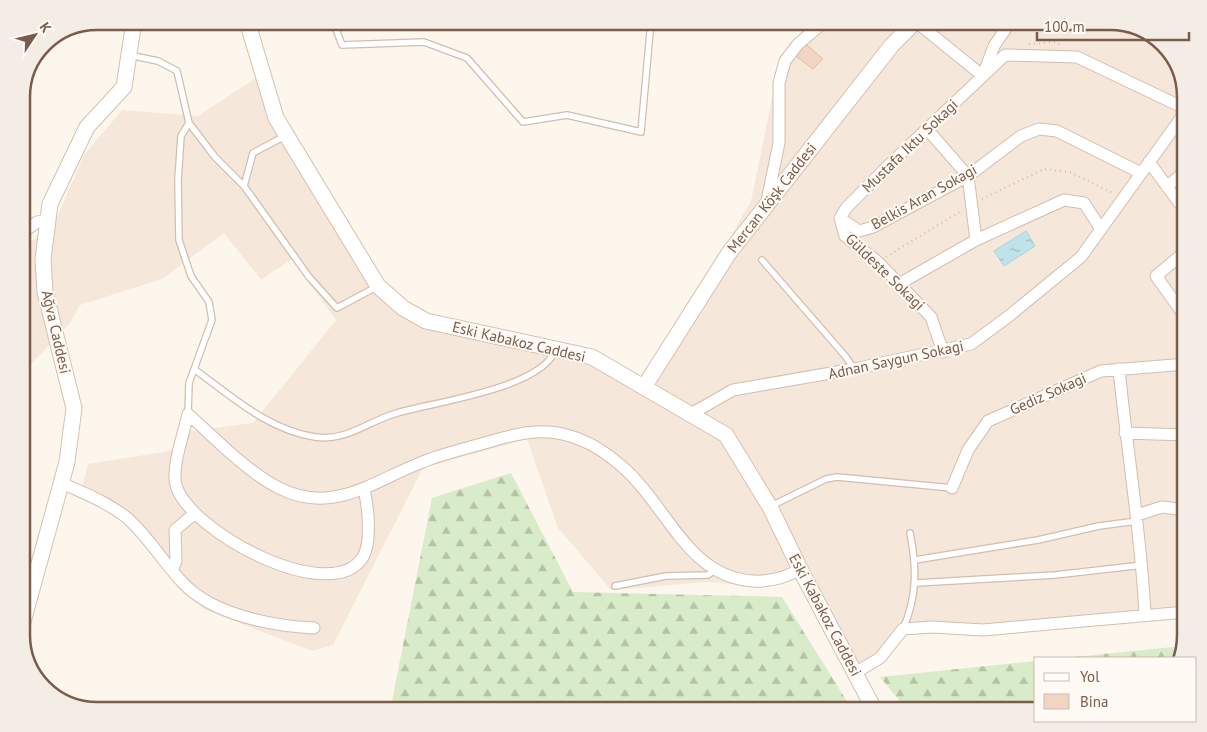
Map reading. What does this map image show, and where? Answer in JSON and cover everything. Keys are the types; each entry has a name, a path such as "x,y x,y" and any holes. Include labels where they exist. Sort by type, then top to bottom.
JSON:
{"street":[{"name":"Ağva Caddesi","path":"30,597 68,462 74,408 45,292 43,259 47,220 50,204 87,127 124,87 133,30"},
{"name":"Eski Kabakoz Caddesi","path":"250,30 276,118 378,286 403,308 426,321 592,357 726,435 770,507 870,702"},
{"path":"765,209 779,143 779,83 785,61 798,44 814,30"},
{"name":"Mercan Köşk Caddesi","path":"644,387 728,253 765,209 892,44 907,30"},
{"path":"927,30 983,76"},
{"name":"Mustafa Iktu Sokagi","path":"983,76 994,46 1005,30"},
{"name":"Mustafa Iktu Sokagi","path":"840,218 847,207 1005,55 1077,57 1177,106"},
{"name":"Adnan Saygun Sokagi","path":"689,415 733,390 943,352 970,344 1009,316 1081,257 1177,123"},
{"path":"927,129 968,176 970,205 976,240"},
{"name":"Belkis Aran Sokagi","path":"840,218 859,231 873,228 968,176 1021,136 1039,129 1057,131 1141,173"},
{"path":"1149,162 1177,198"},
{"path":"1167,187 1177,178"},
{"path":"899,284 976,240 1064,200 1084,203 1101,229"},
{"name":"Güldeste Sokagi","path":"840,218 845,236 878,262 931,317 943,352"},
{"path":"30,227 37,222 47,220"},
{"path":"1177,258 1156,276 1177,305"},
{"name":"Gediz Sokagi","path":"952,488 968,450 988,422 1101,371 1177,365"},
{"path":"1119,369 1125,433 1138,518 1144,615"},
{"path":"364,490 368,521 364,555 355,565 339,573 307,571 268,561 244,549 194,514 180,494 174,474 188,414 263,478 278,488 294,494 315,498 348,496 436,457 524,432 552,431 583,441 610,456 638,482 684,542 702,561 715,570 745,581 761,582 776,580 800,568"},
{"path":"1125,433 1177,435"},
{"path":"62,483 113,508 125,517 185,586 205,600 234,613 282,625 314,628"},
{"path":"1138,518 1162,507 1177,509"},
{"path":"172,570 176,561 176,530 194,514"},
{"path":"855,673 880,658 903,629 932,627 983,630 1177,613"}],"lane":[{"path":"336,30 342,45 424,42 467,58 523,122 567,114 641,132 650,30"},
{"path":"129,55 158,61 177,71 189,123 215,157 244,186 309,277 337,308 378,286"},
{"path":"188,414 188,391 194,369 211,326 212,314 209,302 190,276 179,240 178,180 181,136 189,123"},
{"path":"244,186 253,153 286,135"},
{"path":"762,260 846,357 854,369"},
{"path":"194,369 271,424 308,436 333,437 350,433 378,419 398,413 494,389 542,367 551,358 556,349"},
{"path":"770,507 826,479 837,477 952,488"},
{"path":"915,560 1038,540 1138,518"},
{"path":"903,629 912,607 916,583 915,560 910,533"},
{"path":"916,583 1055,575 1142,565"},
{"path":"615,586 666,576 708,575 715,570"}],"path":[{"path":"878,262 970,205 1044,169 1070,172 1095,182 1123,198"}],"shaded area":[{"path":"809,30 1110,30 1136,35 1151,44 1166,60 1176,84 1177,93 1177,618 903,633 853,672 804,575 764,587 708,582 611,590 558,528 527,439 423,468 333,645 312,651 203,609 141,529 80,495 88,464 170,451 190,431 253,423 336,320 292,259 261,280 224,233 162,279 80,305 69,324 30,365 30,242 54,224 84,155 122,110 198,116 259,76 376,289 421,320 635,377 646,383 751,201 781,55"}],"green space":[{"path":"511,473 573,592 782,597 847,702 392,702 432,498"},
{"path":"1176,647 1173,657 1074,657"},
{"path":"1034,661 1034,702 901,702 880,677"}],"water":[{"path":"1026,231 1035,246 1004,266 994,251"}],"building":[{"path":"807,45 823,59 813,69 792,53"}]}
